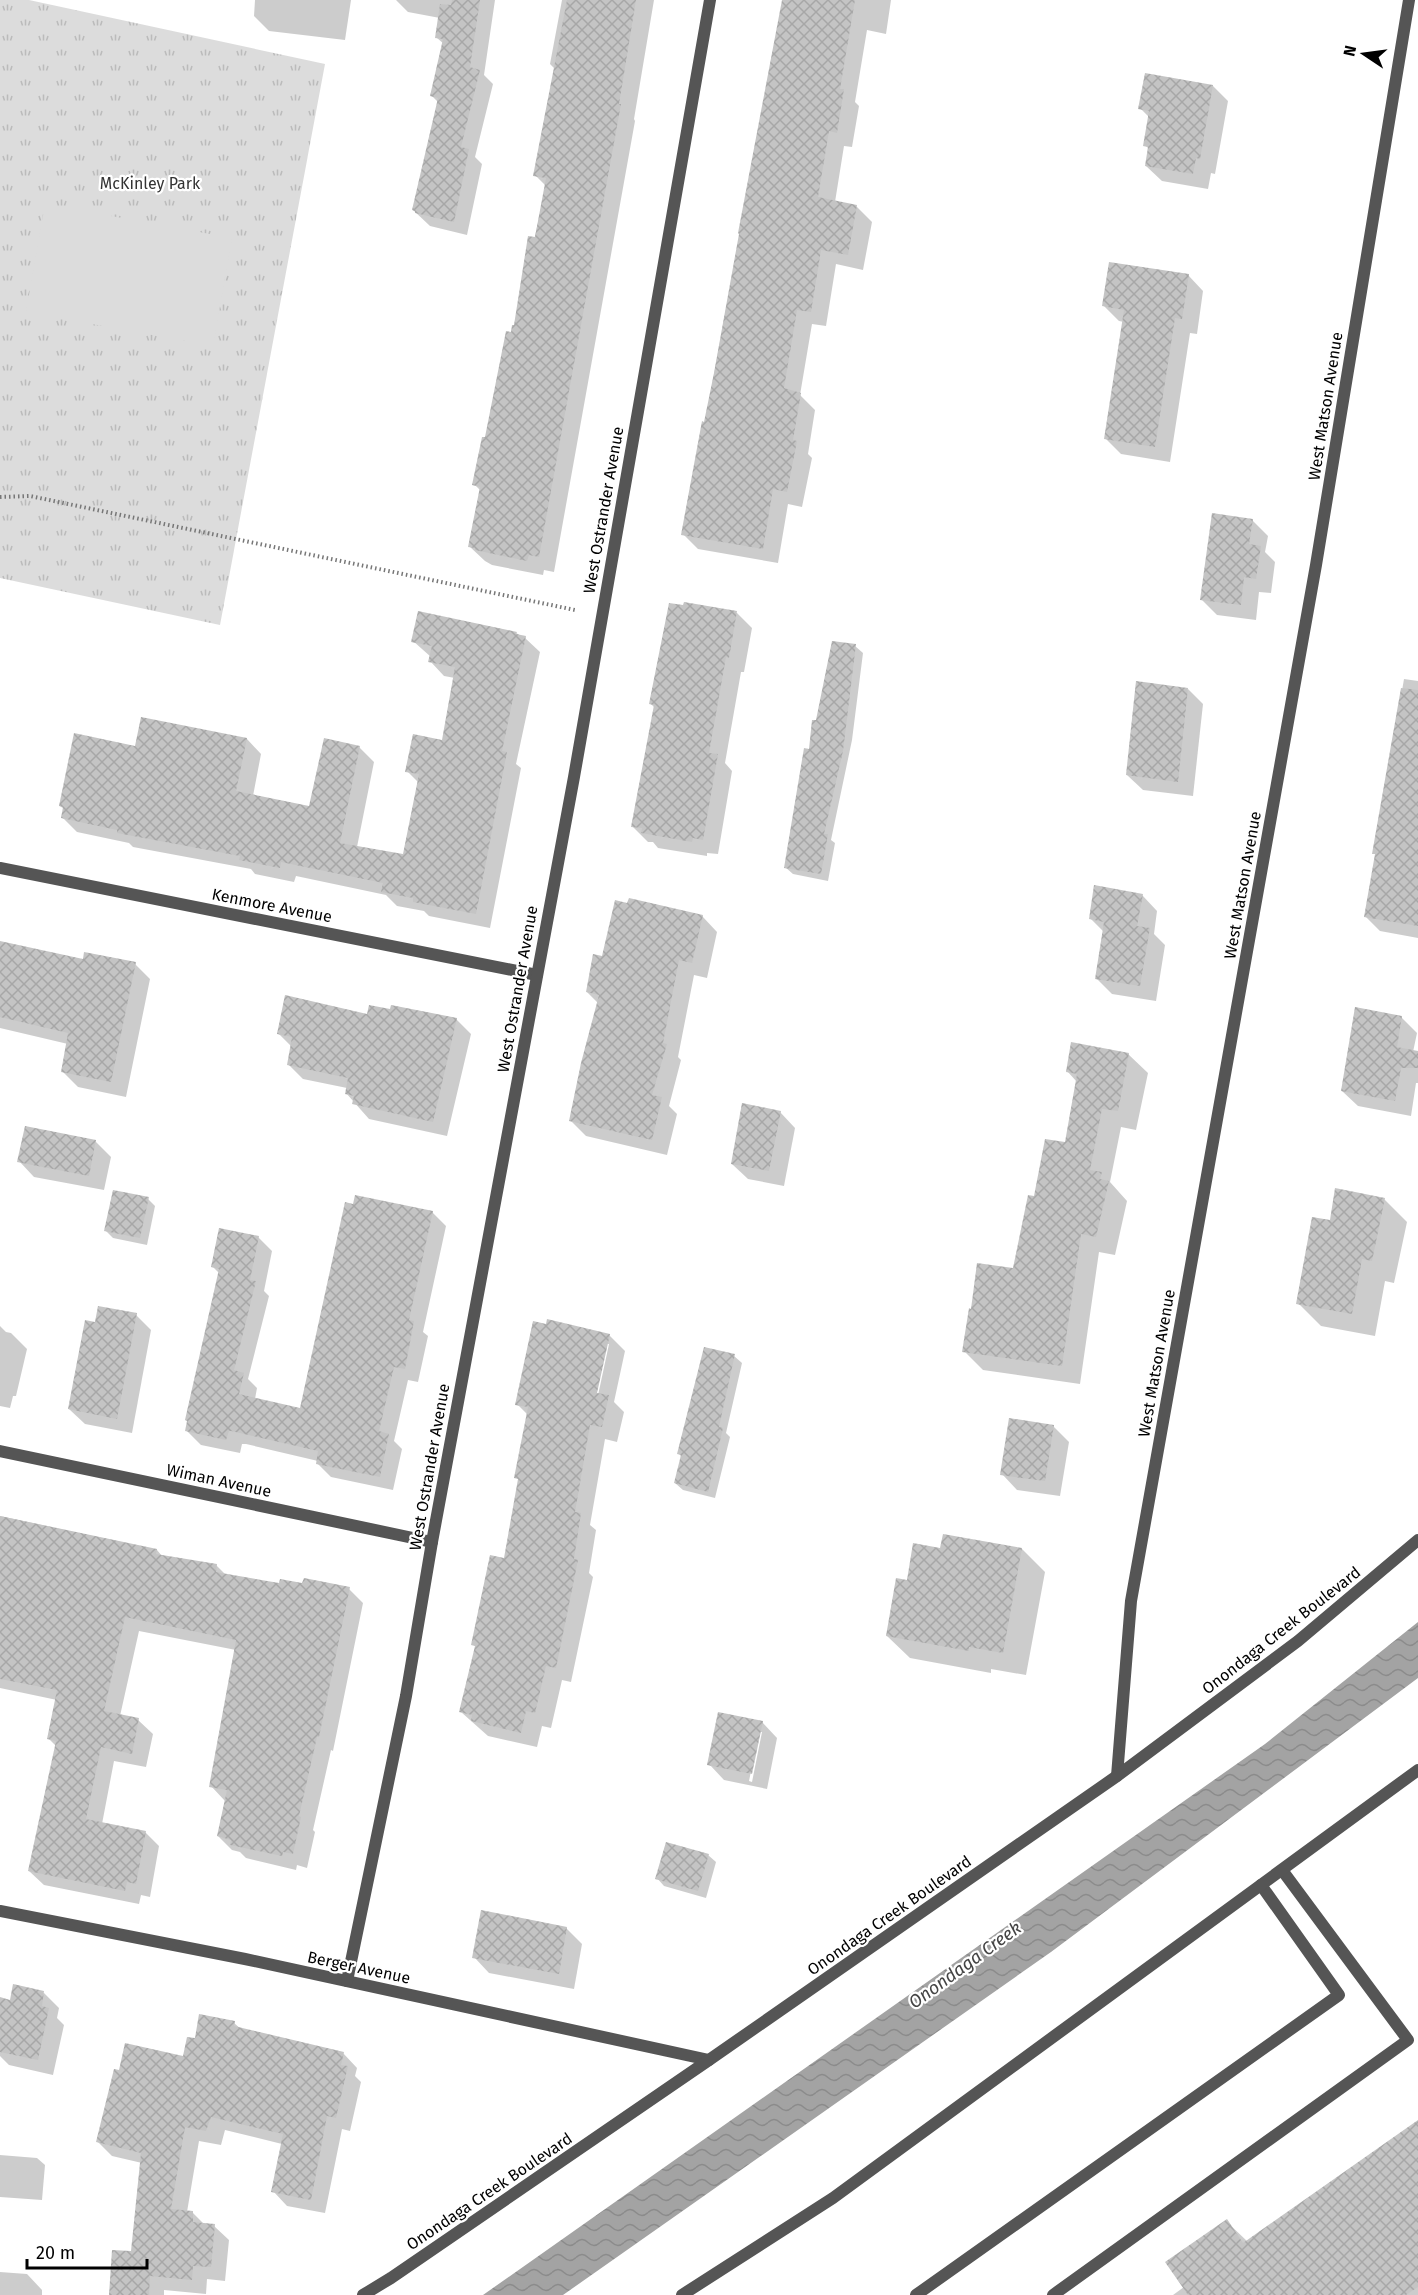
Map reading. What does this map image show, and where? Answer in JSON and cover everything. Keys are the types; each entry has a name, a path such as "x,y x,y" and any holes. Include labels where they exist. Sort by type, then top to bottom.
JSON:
{"street":[{"name":"West Ostrander Avenue","path":"347,1981 406,1696 432,1542 602,616 710,0"},
{"name":"West Matson Avenue","path":"1117,1776 1131,1601 1316,565 1410,0"},
{"name":"Kenmore Avenue","path":"0,868 537,975"},
{"name":"Wiman Avenue","path":"0,1451 432,1542"},
{"name":"Onondaga Creek Boulevard","path":"363,2295 392,2278 709,2060 1117,1776 1298,1641 1418,1540"},
{"path":"682,2295 833,2198 1418,1770"},
{"path":"1053,2295 1408,2040 1282,1870"},
{"path":"916,2295 1339,1995 1261,1886"},
{"name":"Berger Avenue","path":"0,1911 233,1956 709,2060"}],"path":[{"path":"0,497 30,496 602,616"}],"green space":[{"name":"McKinley Park","path":"0,0 29,0 325,64 220,625 0,578"},
{"path":"45,204 232,238 213,346 26,312"}],"water":[{"name":"Onondaga Creek","path":"1418,1622 1418,1678 1051,1952 563,2295 483,2295 1265,1744"}],"building":[{"path":"452,0 480,0 470,67 480,70 461,147 469,149 454,222 415,213 412,210 438,98 430,96 443,39 435,38 440,4 451,5"},
{"path":"567,0 636,0 619,104 621,104 539,557 529,555 527,561 468,547 480,487 472,485 482,437 485,437 506,331 511,332 512,325 514,325 528,236 535,237 546,178 533,176"},
{"path":"782,0 855,0 840,89 844,89 837,133 829,131 818,197 857,205 848,255 821,250 811,312 797,310 784,388 801,393 793,440 797,441 787,492 773,489 763,549 681,535 702,421 704,422 714,373"},
{"path":"1145,73 1213,85 1200,159 1196,158 1193,174 1145,166 1148,147 1143,146 1149,111 1138,109"},
{"path":"1109,262 1189,274 1182,319 1175,318 1155,447 1104,439 1124,310 1102,306"},
{"path":"1212,513 1253,519 1249,544 1261,546 1256,579 1244,577 1241,605 1200,600"},
{"path":"684,602 737,611 729,658 726,657 709,753 718,754 703,840 693,838 692,842 641,833 642,828 631,827 654,705 649,704 669,603 683,605"},
{"path":"418,611 517,632 516,634 526,636 502,751 507,752 476,914 413,902 413,898 381,892 383,883 281,862 280,868 239,860 240,856 117,833 117,830 61,818 63,807 59,806 74,733 135,746 141,717 247,738 236,791 309,806 324,738 360,746 340,843 403,854 419,774 405,772 413,734 442,740 455,667 428,662 432,646 411,642"},
{"path":"832,641 856,644 843,751 824,834 828,834 821,874 784,868 804,748 809,749 812,720 816,720"},
{"path":"1136,681 1188,688 1178,782 1126,775"},
{"path":"1401,688 1418,690 1418,926 1364,917 1375,854 1372,854"},
{"path":"1094,885 1143,894 1137,926 1150,928 1140,986 1095,979 1104,922 1089,919"},
{"path":"629,898 703,915 692,963 679,960 663,1043 667,1044 652,1095 662,1097 652,1140 569,1121 599,995 586,992 593,954 602,956 615,900 627,903"},
{"path":"0,941 83,959 84,952 136,962 111,1082 61,1072 68,1033 0,1017"},
{"path":"285,995 367,1014 369,1005 390,1009 391,1005 457,1018 433,1122 352,1104 354,1096 345,1094 348,1078 287,1065 292,1037 277,1034"},
{"path":"1355,1007 1402,1016 1397,1047 1418,1051 1418,1068 1401,1068 1395,1101 1341,1091"},
{"path":"1071,1042 1129,1053 1118,1111 1102,1109 1090,1170 1102,1172 1100,1179 1109,1181 1096,1237 1081,1234 1062,1366 962,1352 977,1263 1013,1268 1028,1195 1034,1196 1045,1139 1065,1142 1077,1074 1066,1072"},
{"path":"742,1103 781,1111 769,1171 731,1164"},
{"path":"25,1126 96,1140 89,1176 17,1162"},
{"path":"1335,1188 1385,1198 1372,1261 1362,1259 1352,1314 1296,1304 1312,1217 1330,1220"},
{"path":"113,1190 149,1197 140,1238 104,1231"},
{"path":"355,1195 433,1211 409,1320 414,1321 405,1369 394,1367 379,1431 389,1434 380,1477 316,1464 318,1451 231,1431 226,1440 185,1431 187,1421 185,1420 219,1269 211,1267 219,1228 259,1236 250,1280 256,1281 234,1370 244,1373 239,1394 300,1408 345,1202 353,1204"},
{"path":"98,1306 137,1313 117,1419 68,1409 85,1320 95,1322"},
{"path":"547,1319 610,1334 597,1393 609,1395 602,1427 590,1425 575,1512 581,1513 574,1559 578,1560 556,1668 546,1666 535,1713 526,1711 521,1733 471,1721 472,1715 459,1712 475,1646 471,1645 490,1555 504,1558 518,1479 514,1478 528,1407 515,1405 533,1321 546,1324"},
{"path":"704,1347 735,1354 719,1427 723,1428 708,1492 674,1483 681,1455 677,1454"},
{"path":"1009,1418 1054,1425 1045,1481 1000,1475"},
{"path":"0,1516 157,1549 156,1554 217,1564 216,1572 279,1583 280,1579 302,1583 304,1578 350,1587 319,1737 317,1737 299,1816 301,1817 293,1854 283,1852 282,1856 230,1845 231,1840 217,1836 227,1790 209,1787 236,1640 125,1617 104,1711 139,1718 132,1754 101,1747 86,1819 146,1831 136,1884 127,1882 125,1891 28,1871 56,1741 47,1739 57,1690 0,1679"},
{"path":"943,1534 1022,1548 1003,1653 969,1647 969,1651 886,1636 896,1578 907,1580 913,1543 940,1548"},
{"path":"718,1712 763,1721 752,1774 707,1765"},
{"path":"666,1842 709,1854 698,1891 655,1879"},
{"path":"481,1910 567,1927 559,1974 472,1958"},
{"path":"13,1984 44,1991 42,2006 49,2008 38,2060 0,2052 0,1997 10,2000"},
{"path":"199,2014 235,2021 234,2026 344,2052 341,2065 348,2066 336,2118 327,2116 311,2200 271,2192 283,2134 211,2117 206,2131 185,2127 171,2209 193,2211 193,2222 215,2224 211,2267 193,2266 192,2280 150,2276 149,2295 109,2295 112,2250 131,2251 141,2153 96,2142 114,2069 119,2070 125,2043 183,2056 187,2037 195,2038"},
{"path":"1418,2120 1418,2287 1406,2295 1188,2295 1165,2262 1227,2219 1243,2243"}]}
